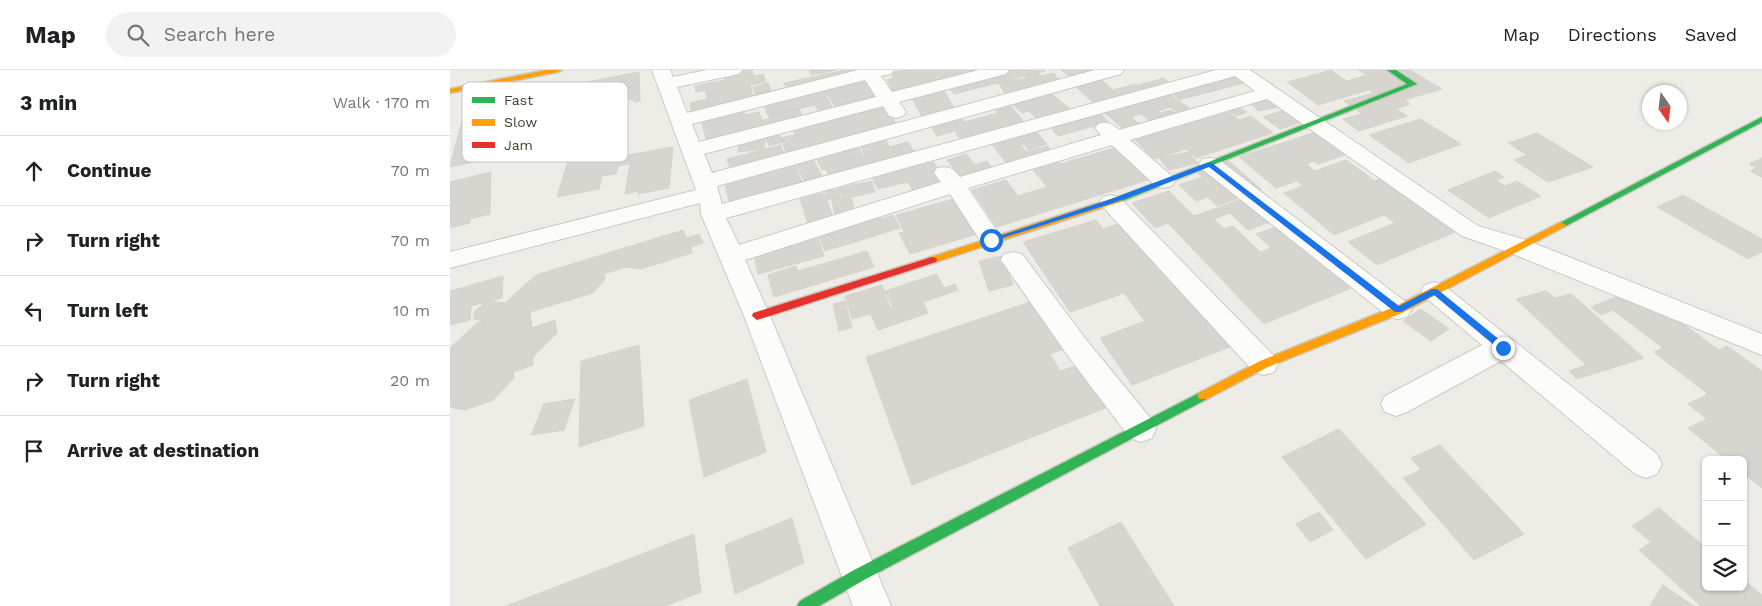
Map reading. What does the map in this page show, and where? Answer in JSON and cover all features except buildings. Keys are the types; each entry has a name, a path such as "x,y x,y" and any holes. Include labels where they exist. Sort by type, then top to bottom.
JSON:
{"street":[{"path":"496,82 558,70"},
{"path":"733,70 664,77 682,120 731,256 757,316 872,606"},
{"path":"693,150 886,98 1000,70"},
{"path":"1045,70 1088,113 1164,181"},
{"path":"709,196 906,126 1115,70"},
{"path":"450,260 709,196 929,154 1088,113 1237,70 1470,232 1516,246 1756,336"},
{"path":"757,316 1111,202 1413,84 1391,70"},
{"path":"682,120 874,71 886,98 906,126 955,185 991,240"},
{"path":"731,256 955,185 1117,139 1271,92"},
{"path":"805,606 859,575 1264,364 1398,310 1516,246 1762,119"},
{"path":"1210,164 1398,310"},
{"path":"1111,202 1264,364"},
{"path":"1013,260 1078,349 1141,429"},
{"path":"1434,291 1646,464"},
{"path":"1396,404 1503,348"}],"traffic: fast":[{"path":"1117,200 1413,84 1391,70"},
{"path":"1561,225 1762,119"},
{"path":"805,606 859,575 1203,396"}],"traffic: slow":[{"path":"496,82 558,70"},
{"path":"450,91 462,89"},
{"path":"932,260 1117,200"},
{"path":"1203,396 1264,364 1398,310 1561,225"}],"traffic: jam":[{"path":"757,316 932,260"}],"route":[{"path":"991,240 1111,202 1210,164 1398,310 1434,291 1503,348"}]}
